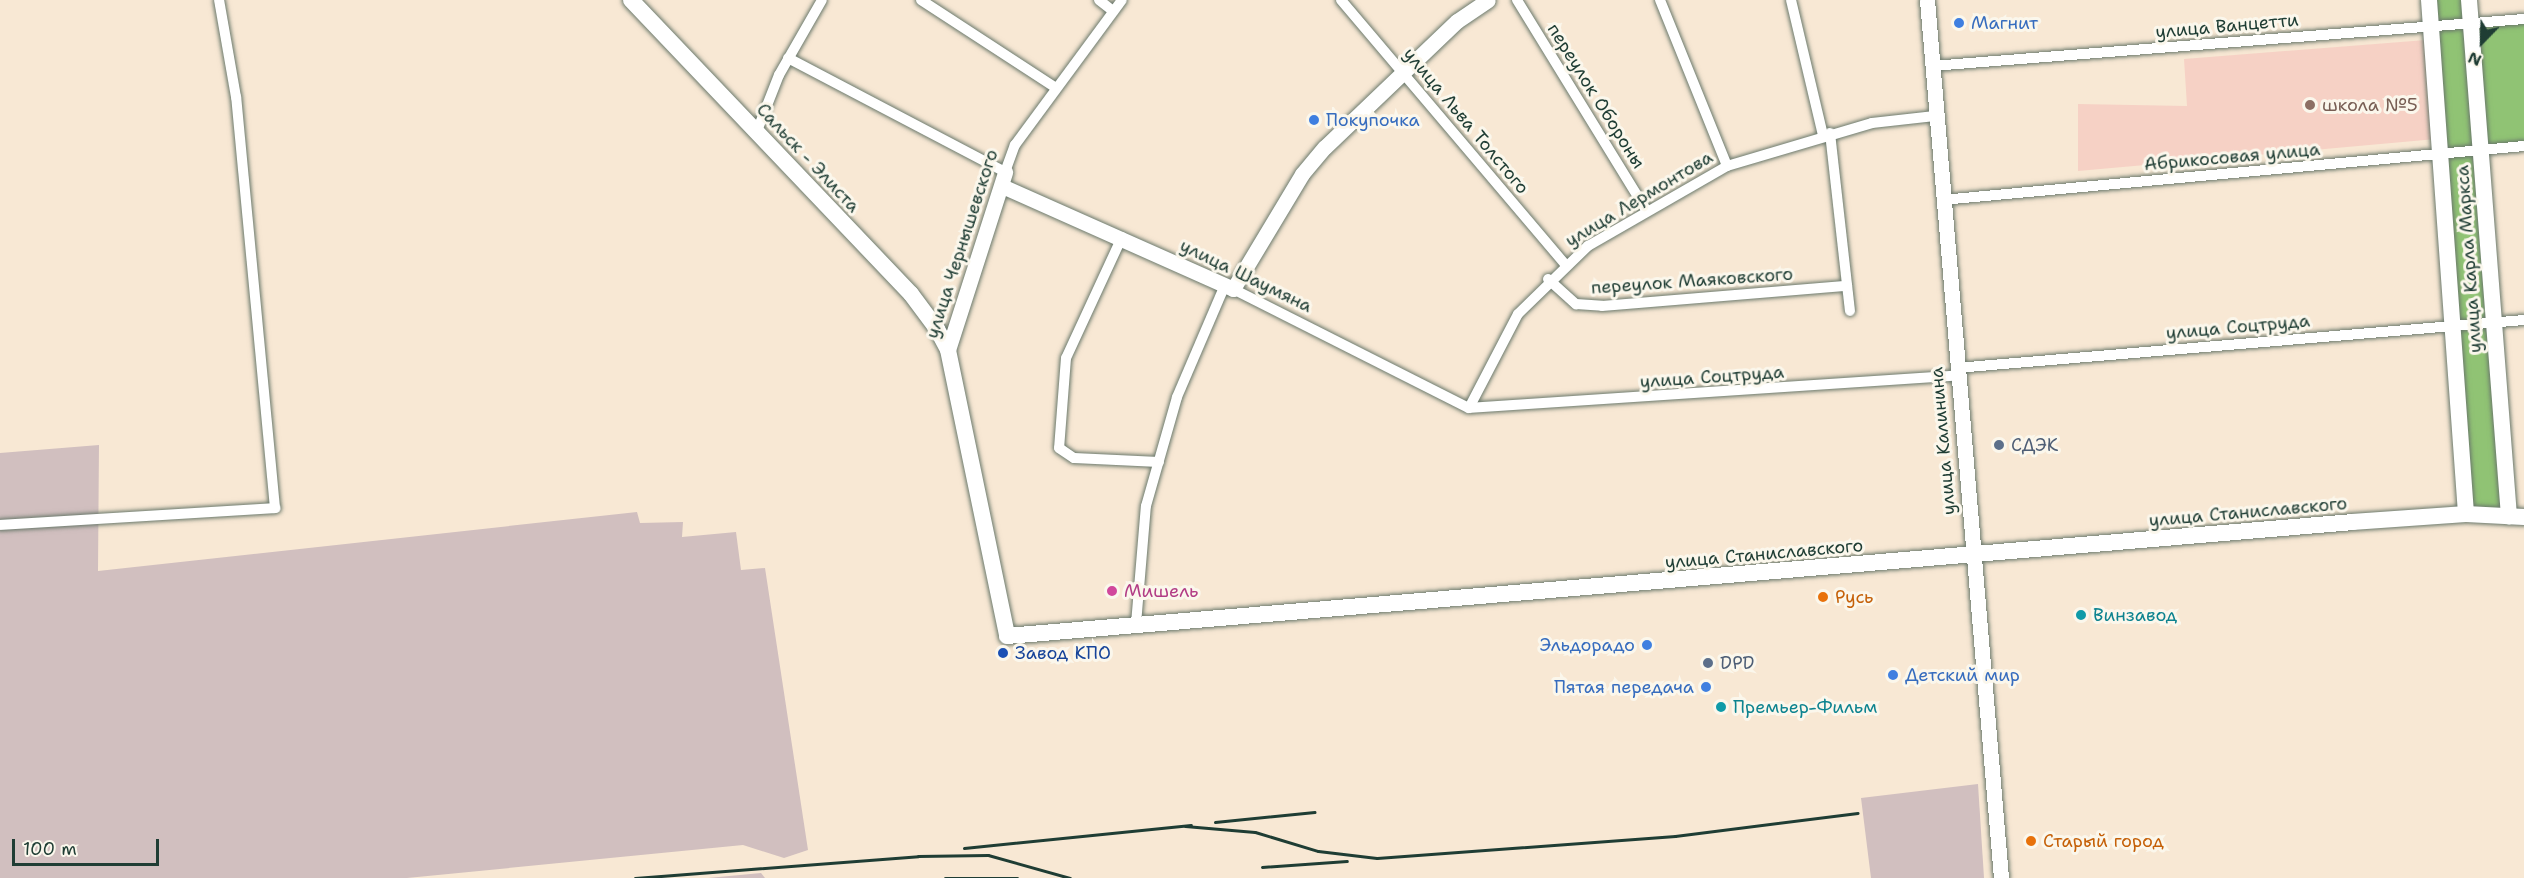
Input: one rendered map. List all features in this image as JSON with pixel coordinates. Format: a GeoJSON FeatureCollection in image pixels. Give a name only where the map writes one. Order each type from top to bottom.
{"type":"FeatureCollection","features":[{"type":"Feature","properties":{"kind":"main road","name":"Сальск - Элиста"},"geometry":{"type":"LineString","coordinates":[[631,0],[911,294],[948,350]]}},
{"type":"Feature","properties":{"kind":"main road"},"geometry":{"type":"LineString","coordinates":[[1229,287],[1302,174],[1402,71],[1488,0]]}},
{"type":"Feature","properties":{"kind":"main road","name":"улица Калинина"},"geometry":{"type":"LineString","coordinates":[[1927,0],[1956,372],[2001,878]]}},
{"type":"Feature","properties":{"kind":"main road","name":"улица Карла Маркса"},"geometry":{"type":"LineString","coordinates":[[2429,0],[2466,514]]}},
{"type":"Feature","properties":{"kind":"main road","name":"улица Карла Маркса"},"geometry":{"type":"LineString","coordinates":[[2469,0],[2494,322],[2516,516]]}},
{"type":"Feature","properties":{"kind":"main road","name":"улица Шаумяна"},"geometry":{"type":"LineString","coordinates":[[1004,179],[1229,287]]}},
{"type":"Feature","properties":{"kind":"main road","name":"улица Чернышевского"},"geometry":{"type":"LineString","coordinates":[[1004,179],[948,350],[1007,636]]}},
{"type":"Feature","properties":{"kind":"main road","name":"улица Станиславского"},"geometry":{"type":"LineString","coordinates":[[1007,636],[2466,514],[2516,516]]}},
{"type":"Feature","properties":{"kind":"street"},"geometry":{"type":"LineString","coordinates":[[0,525],[275,508],[236,97],[219,0]]}},
{"type":"Feature","properties":{"kind":"street"},"geometry":{"type":"LineString","coordinates":[[756,131],[788,58],[822,0]]}},
{"type":"Feature","properties":{"kind":"street"},"geometry":{"type":"LineString","coordinates":[[921,0],[1056,88]]}},
{"type":"Feature","properties":{"kind":"street"},"geometry":{"type":"LineString","coordinates":[[1099,0],[1113,11]]}},
{"type":"Feature","properties":{"kind":"street","name":"улица Чернышевского"},"geometry":{"type":"LineString","coordinates":[[1004,179],[1015,145],[1122,0]]}},
{"type":"Feature","properties":{"kind":"street","name":"улица Льва Толстого"},"geometry":{"type":"LineString","coordinates":[[1341,0],[1564,263]]}},
{"type":"Feature","properties":{"kind":"street","name":"переулок Обороны"},"geometry":{"type":"LineString","coordinates":[[1517,0],[1646,210]]}},
{"type":"Feature","properties":{"kind":"street"},"geometry":{"type":"LineString","coordinates":[[1660,0],[1727,166]]}},
{"type":"Feature","properties":{"kind":"street"},"geometry":{"type":"LineString","coordinates":[[1791,0],[1827,134],[1850,311]]}},
{"type":"Feature","properties":{"kind":"street","name":"улица Ванцетти"},"geometry":{"type":"LineString","coordinates":[[1932,66],[2524,19]]}},
{"type":"Feature","properties":{"kind":"street","name":"улица Шаумяна"},"geometry":{"type":"LineString","coordinates":[[788,58],[1004,179]]}},
{"type":"Feature","properties":{"kind":"street","name":"улица Лермонтова"},"geometry":{"type":"LineString","coordinates":[[1469,408],[1518,314],[1548,279],[1564,263],[1646,210],[1727,166],[1827,134],[1935,116]]}},
{"type":"Feature","properties":{"kind":"street","name":"Абрикосовая улица"},"geometry":{"type":"LineString","coordinates":[[1942,200],[2524,146]]}},
{"type":"Feature","properties":{"kind":"street"},"geometry":{"type":"LineString","coordinates":[[1122,237],[1066,358],[1059,448],[1074,458],[1159,462]]}},
{"type":"Feature","properties":{"kind":"street","name":"переулок Маяковского"},"geometry":{"type":"LineString","coordinates":[[1548,279],[1576,304],[1602,306],[1847,286]]}},
{"type":"Feature","properties":{"kind":"street"},"geometry":{"type":"LineString","coordinates":[[1136,624],[1146,506],[1177,397],[1229,287]]}},
{"type":"Feature","properties":{"kind":"street","name":"улица Шаумяна"},"geometry":{"type":"LineString","coordinates":[[1229,287],[1469,408]]}},
{"type":"Feature","properties":{"kind":"street","name":"улица Соцтруда"},"geometry":{"type":"LineString","coordinates":[[1469,408],[1956,372],[2524,320]]}},
{"type":"Feature","properties":{"kind":"shaded area","name":"школа №5"},"geometry":{"type":"Polygon","coordinates":[[[2426,40],[2436,139],[2078,171],[2078,104],[2187,106],[2184,59],[2426,40]]]}},
{"type":"Feature","properties":{"kind":"shaded area"},"geometry":{"type":"Polygon","coordinates":[[[99,445],[98,571],[637,512],[640,523],[683,522],[682,537],[736,532],[741,570],[765,568],[808,850],[784,858],[743,845],[407,878],[0,878],[0,453],[99,445]]]}},
{"type":"Feature","properties":{"kind":"shaded area"},"geometry":{"type":"Polygon","coordinates":[[[1978,784],[1984,878],[1871,878],[1861,798],[1978,784]]]}},
{"type":"Feature","properties":{"kind":"shaded area"},"geometry":{"type":"Polygon","coordinates":[[[761,873],[765,878],[708,878],[761,873]]]}},
{"type":"Feature","properties":{"kind":"green space"},"geometry":{"type":"Polygon","coordinates":[[[2429,0],[2469,0],[2471,22],[2524,19],[2524,146],[2481,150],[2509,516],[2466,514],[2429,0]]]}},
{"type":"Feature","properties":{"kind":"railway"},"geometry":{"type":"LineString","coordinates":[[1215,822],[1315,812]]}},
{"type":"Feature","properties":{"kind":"railway"},"geometry":{"type":"LineString","coordinates":[[1185,826],[1255,832],[1318,851],[1377,858],[1675,836],[1858,813]]}},
{"type":"Feature","properties":{"kind":"railway"},"geometry":{"type":"LineString","coordinates":[[964,848],[1191,825]]}},
{"type":"Feature","properties":{"kind":"railway"},"geometry":{"type":"LineString","coordinates":[[635,878],[918,856],[988,855],[1070,878]]}},
{"type":"Feature","properties":{"kind":"railway"},"geometry":{"type":"LineString","coordinates":[[1262,867],[1347,861]]}},
{"type":"Feature","properties":{"kind":"railway"},"geometry":{"type":"LineString","coordinates":[[945,878],[1017,878]]}},
{"type":"Feature","properties":{"kind":"place","name":"Магнит"},"geometry":{"type":"Point","coordinates":[1959,23]}},
{"type":"Feature","properties":{"kind":"place","name":"школа №5"},"geometry":{"type":"Point","coordinates":[2310,105]}},
{"type":"Feature","properties":{"kind":"place","name":"Покупочка"},"geometry":{"type":"Point","coordinates":[1314,120]}},
{"type":"Feature","properties":{"kind":"place","name":"СДЭК"},"geometry":{"type":"Point","coordinates":[1999,445]}},
{"type":"Feature","properties":{"kind":"place","name":"Мишель"},"geometry":{"type":"Point","coordinates":[1112,591]}},
{"type":"Feature","properties":{"kind":"place","name":"Русь"},"geometry":{"type":"Point","coordinates":[1823,597]}},
{"type":"Feature","properties":{"kind":"place","name":"Винзавод"},"geometry":{"type":"Point","coordinates":[2081,615]}},
{"type":"Feature","properties":{"kind":"place","name":"Эльдорадо"},"geometry":{"type":"Point","coordinates":[1647,645]}},
{"type":"Feature","properties":{"kind":"place","name":"Завод КПО"},"geometry":{"type":"Point","coordinates":[1003,653]}},
{"type":"Feature","properties":{"kind":"place","name":"DPD"},"geometry":{"type":"Point","coordinates":[1708,663]}},
{"type":"Feature","properties":{"kind":"place","name":"Детский мир"},"geometry":{"type":"Point","coordinates":[1893,675]}},
{"type":"Feature","properties":{"kind":"place","name":"Пятая передача"},"geometry":{"type":"Point","coordinates":[1706,687]}},
{"type":"Feature","properties":{"kind":"place","name":"Премьер-Фильм"},"geometry":{"type":"Point","coordinates":[1721,707]}},
{"type":"Feature","properties":{"kind":"place","name":"Старый город"},"geometry":{"type":"Point","coordinates":[2031,841]}}]}
